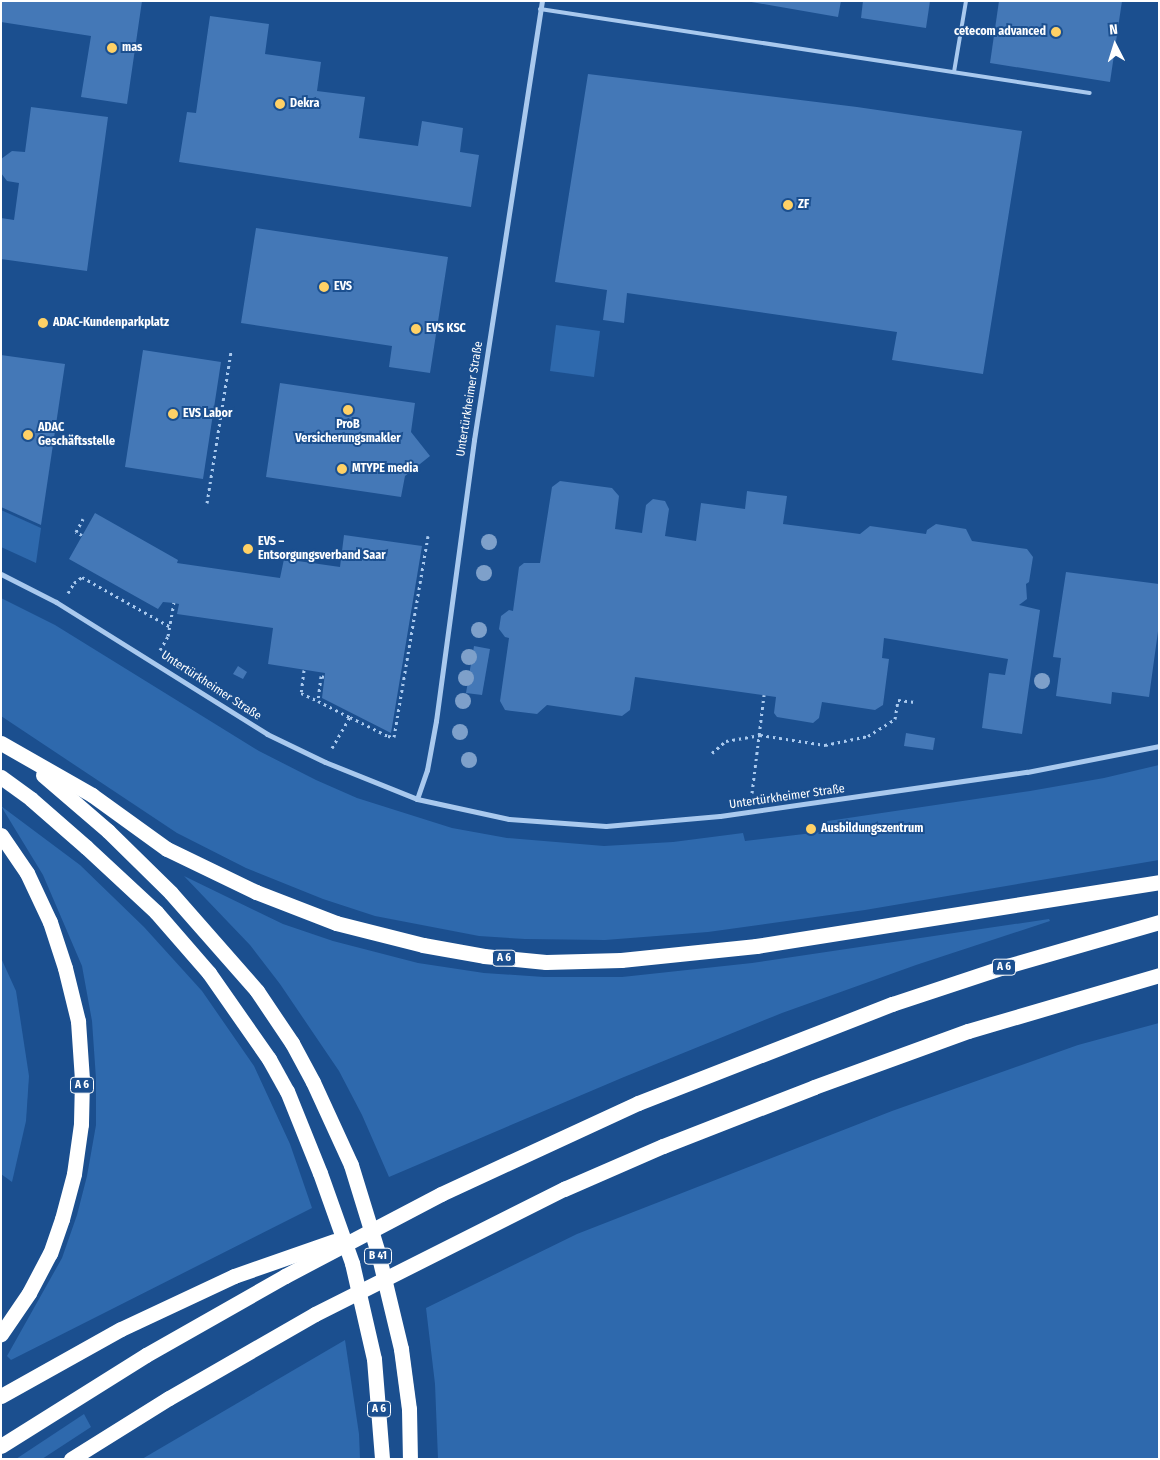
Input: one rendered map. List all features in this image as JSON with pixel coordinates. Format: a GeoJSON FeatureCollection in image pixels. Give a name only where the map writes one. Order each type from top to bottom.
{"type":"FeatureCollection","features":[{"type":"Feature","properties":{"kind":"highway","name":"A 6"},"geometry":{"type":"LineString","coordinates":[[1,743],[92,795],[167,849],[256,892],[336,923],[423,945],[484,956],[546,962],[622,960],[756,946],[1159,882]]}},
{"type":"Feature","properties":{"kind":"highway","name":"A 6"},"geometry":{"type":"LineString","coordinates":[[21,756],[108,831],[171,893],[257,992],[292,1043],[313,1082],[351,1165]]}},
{"type":"Feature","properties":{"kind":"highway","name":"A 6"},"geometry":{"type":"LineString","coordinates":[[1,777],[31,799],[156,912],[209,973],[253,1035],[282,1083],[306,1135],[352,1263],[374,1359],[382,1459]]}},
{"type":"Feature","properties":{"kind":"highway","name":"A 6"},"geometry":{"type":"LineString","coordinates":[[1,836],[27,873],[50,922],[78,1021],[82,1079],[81,1124],[74,1174],[62,1219],[50,1253],[29,1293],[1,1334]]}},
{"type":"Feature","properties":{"kind":"highway","name":"A 6"},"geometry":{"type":"LineString","coordinates":[[1,1446],[146,1355],[380,1225],[441,1194],[638,1103],[842,1023],[1000,968],[1159,922]]}},
{"type":"Feature","properties":{"kind":"highway"},"geometry":{"type":"LineString","coordinates":[[71,1459],[169,1398],[315,1314],[564,1189],[663,1146],[814,1087],[968,1031],[1159,975]]}},
{"type":"Feature","properties":{"kind":"highway","name":"B 41"},"geometry":{"type":"LineString","coordinates":[[351,1165],[378,1253],[401,1349],[409,1409],[410,1459]]}},
{"type":"Feature","properties":{"kind":"highway"},"geometry":{"type":"LineString","coordinates":[[1,1396],[121,1329],[234,1276],[380,1225]]}},
{"type":"Feature","properties":{"kind":"highway"},"geometry":{"type":"LineString","coordinates":[[90,1459],[169,1398]]}},
{"type":"Feature","properties":{"kind":"street","name":"Untertürkheimer Straße"},"geometry":{"type":"LineString","coordinates":[[417,800],[427,770],[436,721],[474,440],[542,1]]}},
{"type":"Feature","properties":{"kind":"street","name":"Untertürkheimer Straße"},"geometry":{"type":"LineString","coordinates":[[1,574],[56,602],[267,734],[352,775],[417,800],[509,819],[606,826],[720,816],[1027,772],[1159,746]]}},
{"type":"Feature","properties":{"kind":"lane"},"geometry":{"type":"LineString","coordinates":[[954,72],[966,1]]}},
{"type":"Feature","properties":{"kind":"lane"},"geometry":{"type":"LineString","coordinates":[[540,9],[1090,93]]}},
{"type":"Feature","properties":{"kind":"path"},"geometry":{"type":"LineString","coordinates":[[207,503],[231,351]]}},
{"type":"Feature","properties":{"kind":"path"},"geometry":{"type":"LineString","coordinates":[[82,535],[76,532],[83,519]]}},
{"type":"Feature","properties":{"kind":"path"},"geometry":{"type":"LineString","coordinates":[[304,670],[301,693],[388,736],[394,737],[428,536]]}},
{"type":"Feature","properties":{"kind":"path"},"geometry":{"type":"LineString","coordinates":[[74,583],[82,577],[169,626]]}},
{"type":"Feature","properties":{"kind":"path"},"geometry":{"type":"LineString","coordinates":[[168,636],[174,603]]}},
{"type":"Feature","properties":{"kind":"path"},"geometry":{"type":"LineString","coordinates":[[318,701],[321,676],[324,677]]}},
{"type":"Feature","properties":{"kind":"path"},"geometry":{"type":"LineString","coordinates":[[752,793],[764,695]]}},
{"type":"Feature","properties":{"kind":"path"},"geometry":{"type":"LineString","coordinates":[[712,753],[726,741],[760,735],[825,745],[868,736],[895,719],[898,700],[915,702]]}},
{"type":"Feature","properties":{"kind":"path"},"geometry":{"type":"LineString","coordinates":[[338,737],[350,717]]}},
{"type":"Feature","properties":{"kind":"shaded area"},"geometry":{"type":"Polygon","coordinates":[[[556,325],[600,331],[594,377],[550,371],[556,325]]]}},
{"type":"Feature","properties":{"kind":"shaded area"},"geometry":{"type":"Polygon","coordinates":[[[1,510],[41,528],[36,563],[1,547],[1,510]]]}},
{"type":"Feature","properties":{"kind":"shaded area"},"geometry":{"type":"Polygon","coordinates":[[[1,598],[55,625],[259,751],[357,798],[452,828],[507,838],[604,846],[673,842],[743,833],[745,841],[821,832],[821,822],[1030,791],[1104,778],[1159,765],[1159,860],[865,910],[708,932],[605,940],[525,939],[479,936],[375,916],[323,899],[246,868],[177,833],[1,716],[1,598]]]}},
{"type":"Feature","properties":{"kind":"shaded area"},"geometry":{"type":"Polygon","coordinates":[[[1,806],[80,865],[144,927],[202,991],[254,1066],[290,1144],[312,1208],[11,1360],[7,1356],[62,1258],[77,1215],[87,1176],[96,1125],[96,1079],[92,1021],[82,966],[43,875],[1,806]]]}},
{"type":"Feature","properties":{"kind":"shaded area"},"geometry":{"type":"Polygon","coordinates":[[[184,876],[283,924],[333,941],[418,963],[484,973],[544,977],[622,977],[752,963],[1049,919],[1050,921],[916,965],[782,1013],[624,1077],[389,1177],[362,1115],[339,1071],[280,984],[250,945],[184,876]]]}},
{"type":"Feature","properties":{"kind":"shaded area"},"geometry":{"type":"Polygon","coordinates":[[[1,958],[16,991],[29,1076],[26,1121],[12,1182],[1,1174],[1,958]]]}},
{"type":"Feature","properties":{"kind":"shaded area"},"geometry":{"type":"Polygon","coordinates":[[[1159,1023],[1159,1459],[438,1459],[435,1384],[426,1308],[577,1234],[892,1111],[1078,1045],[1159,1023]]]}},
{"type":"Feature","properties":{"kind":"shaded area"},"geometry":{"type":"Polygon","coordinates":[[[345,1340],[359,1434],[360,1459],[142,1459],[345,1340]]]}},
{"type":"Feature","properties":{"kind":"shaded area"},"geometry":{"type":"Polygon","coordinates":[[[84,1414],[91,1427],[42,1459],[16,1459],[84,1414]]]}},
{"type":"Feature","properties":{"kind":"building","name":"mas"},"geometry":{"type":"Polygon","coordinates":[[[1,1],[142,1],[127,104],[81,97],[91,36],[1,22],[1,1]]]}},
{"type":"Feature","properties":{"kind":"building"},"geometry":{"type":"Polygon","coordinates":[[[746,1],[841,1],[838,17],[746,1]]]}},
{"type":"Feature","properties":{"kind":"building"},"geometry":{"type":"Polygon","coordinates":[[[863,1],[930,1],[926,28],[861,18],[863,1]]]}},
{"type":"Feature","properties":{"kind":"building","name":"cetecom advanced"},"geometry":{"type":"Polygon","coordinates":[[[999,1],[1122,1],[1110,82],[990,63],[999,1]]]}},
{"type":"Feature","properties":{"kind":"building","name":"Dekra"},"geometry":{"type":"Polygon","coordinates":[[[210,16],[269,24],[265,54],[321,62],[317,91],[365,97],[359,138],[418,146],[422,121],[463,128],[460,152],[479,155],[471,207],[179,162],[187,112],[196,113],[210,16]]]}},
{"type":"Feature","properties":{"kind":"building","name":"ZF"},"geometry":{"type":"Polygon","coordinates":[[[588,74],[857,107],[1022,131],[983,374],[892,360],[897,332],[627,293],[624,323],[603,320],[607,290],[555,282],[588,74]]]}},
{"type":"Feature","properties":{"kind":"building"},"geometry":{"type":"Polygon","coordinates":[[[31,107],[108,117],[87,271],[1,259],[1,218],[14,220],[19,183],[7,181],[1,173],[1,159],[12,151],[25,152],[31,107]]]}},
{"type":"Feature","properties":{"kind":"building","name":"EVS"},"geometry":{"type":"Polygon","coordinates":[[[256,228],[448,257],[430,373],[389,367],[392,346],[241,323],[256,228]]]}},
{"type":"Feature","properties":{"kind":"building","name":"EVS Labor"},"geometry":{"type":"Polygon","coordinates":[[[143,350],[221,362],[203,479],[125,467],[143,350]]]}},
{"type":"Feature","properties":{"kind":"building","name":"ADAC Geschäftsstelle"},"geometry":{"type":"Polygon","coordinates":[[[1,355],[65,364],[41,525],[1,507],[1,355]]]}},
{"type":"Feature","properties":{"kind":"building"},"geometry":{"type":"Polygon","coordinates":[[[280,383],[415,403],[411,432],[430,456],[405,476],[401,497],[266,477],[280,383]]]}},
{"type":"Feature","properties":{"kind":"building"},"geometry":{"type":"Polygon","coordinates":[[[560,481],[612,488],[619,496],[615,529],[642,533],[646,505],[653,499],[665,501],[669,509],[665,536],[696,541],[701,503],[745,509],[747,491],[787,496],[783,524],[860,534],[870,526],[926,534],[927,530],[936,524],[966,529],[972,541],[1027,549],[1033,557],[1029,582],[1026,584],[1027,599],[1019,605],[1040,610],[1022,734],[982,728],[989,673],[1005,675],[1008,659],[884,638],[882,658],[889,659],[883,705],[875,710],[822,702],[819,718],[813,723],[777,717],[774,713],[776,697],[635,677],[630,710],[622,716],[547,705],[537,714],[505,710],[500,701],[509,638],[505,637],[499,629],[501,616],[509,610],[513,611],[519,567],[524,563],[540,563],[552,487],[560,481]]]}},
{"type":"Feature","properties":{"kind":"building"},"geometry":{"type":"Polygon","coordinates":[[[95,513],[178,560],[177,563],[280,578],[284,559],[340,567],[344,535],[422,546],[391,733],[322,698],[325,673],[268,664],[273,628],[177,614],[179,604],[174,603],[163,602],[158,609],[69,559],[95,513]]]}},
{"type":"Feature","properties":{"kind":"building"},"geometry":{"type":"Polygon","coordinates":[[[1066,572],[1159,584],[1159,624],[1149,697],[1112,692],[1111,704],[1056,696],[1061,658],[1053,657],[1066,572]]]}},
{"type":"Feature","properties":{"kind":"building"},"geometry":{"type":"Polygon","coordinates":[[[474,646],[490,649],[482,695],[466,693],[474,646]]]}},
{"type":"Feature","properties":{"kind":"building"},"geometry":{"type":"Polygon","coordinates":[[[238,666],[247,672],[243,679],[233,674],[238,666]]]}},
{"type":"Feature","properties":{"kind":"building"},"geometry":{"type":"Polygon","coordinates":[[[906,733],[935,738],[933,750],[904,746],[906,733]]]}},
{"type":"Feature","properties":{"kind":"place","name":"cetecom advanced"},"geometry":{"type":"Point","coordinates":[1056,32]}},
{"type":"Feature","properties":{"kind":"place","name":"mas"},"geometry":{"type":"Point","coordinates":[112,48]}},
{"type":"Feature","properties":{"kind":"place","name":"Dekra"},"geometry":{"type":"Point","coordinates":[280,104]}},
{"type":"Feature","properties":{"kind":"place","name":"ZF"},"geometry":{"type":"Point","coordinates":[788,205]}},
{"type":"Feature","properties":{"kind":"place","name":"EVS"},"geometry":{"type":"Point","coordinates":[324,287]}},
{"type":"Feature","properties":{"kind":"place","name":"ADAC-Kundenparkplatz"},"geometry":{"type":"Point","coordinates":[43,323]}},
{"type":"Feature","properties":{"kind":"place","name":"EVS KSC"},"geometry":{"type":"Point","coordinates":[416,329]}},
{"type":"Feature","properties":{"kind":"place","name":"ProB Versicherungsmakler"},"geometry":{"type":"Point","coordinates":[348,410]}},
{"type":"Feature","properties":{"kind":"place","name":"EVS Labor"},"geometry":{"type":"Point","coordinates":[173,414]}},
{"type":"Feature","properties":{"kind":"place","name":"ADAC Geschäftsstelle"},"geometry":{"type":"Point","coordinates":[28,435]}},
{"type":"Feature","properties":{"kind":"place","name":"MTYPE media"},"geometry":{"type":"Point","coordinates":[342,469]}},
{"type":"Feature","properties":{"kind":"place","name":"EVS – Entsorgungsverband Saar"},"geometry":{"type":"Point","coordinates":[248,549]}},
{"type":"Feature","properties":{"kind":"place","name":"Ausbildungszentrum"},"geometry":{"type":"Point","coordinates":[811,829]}}]}
